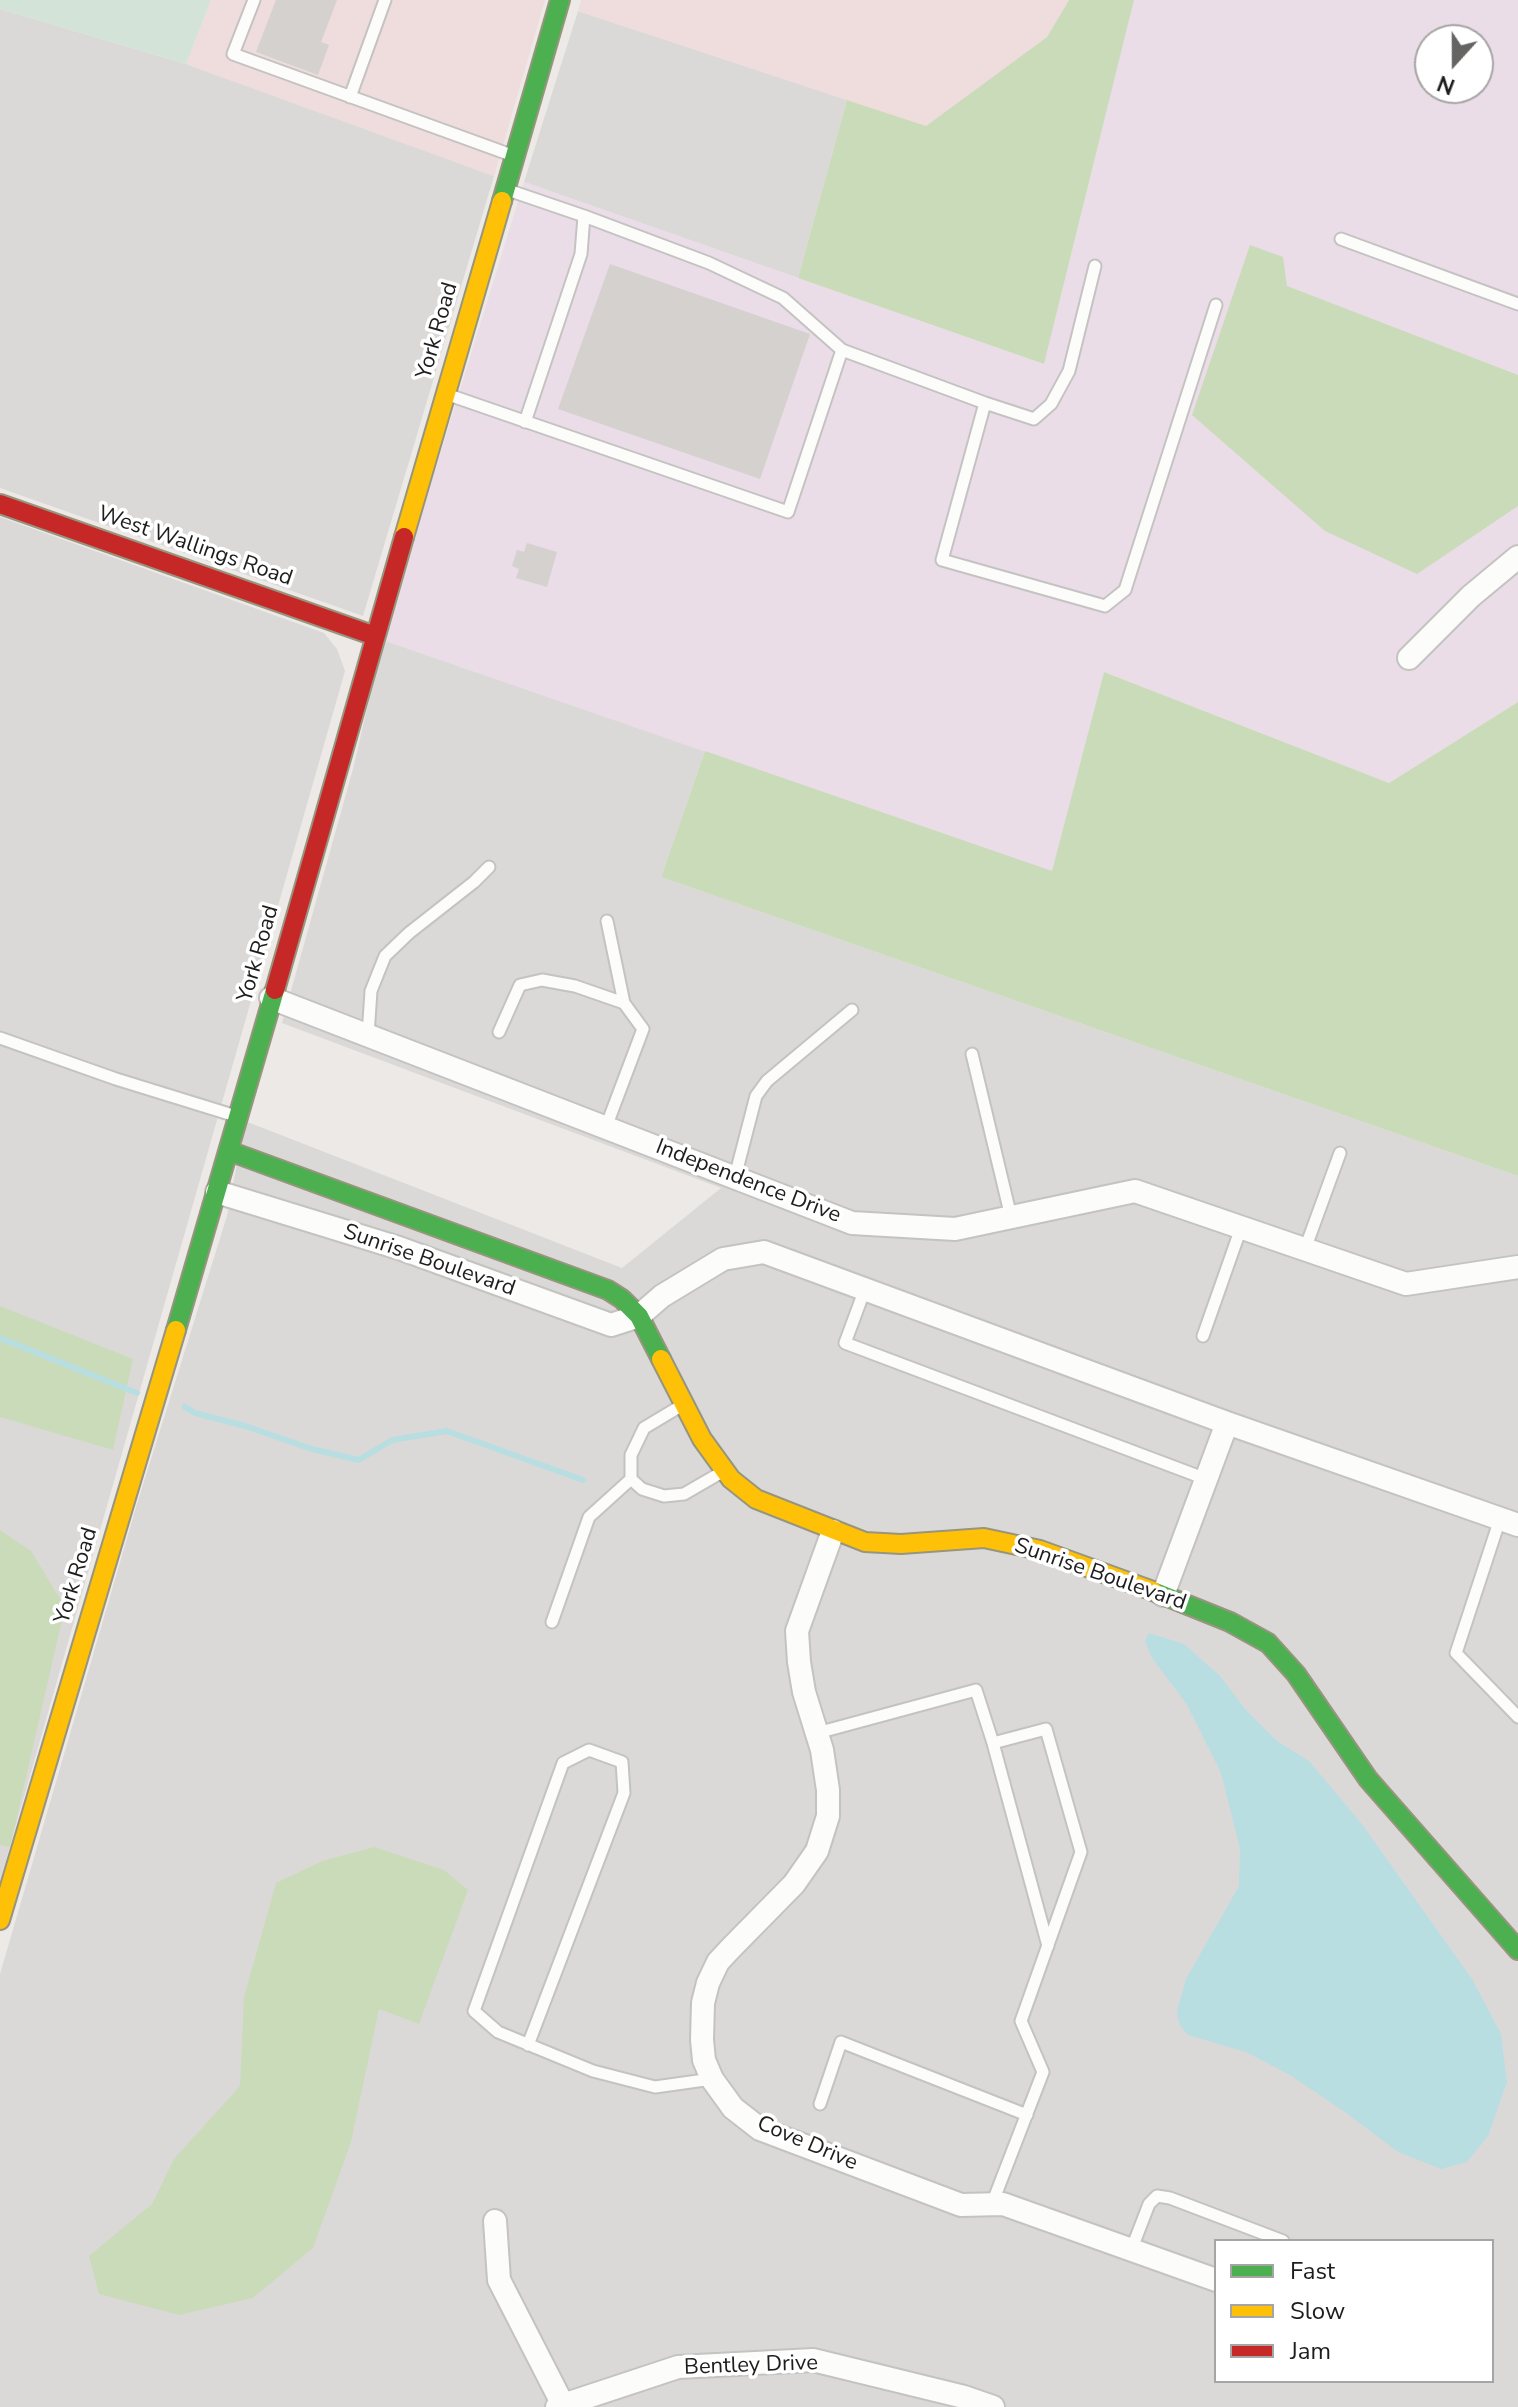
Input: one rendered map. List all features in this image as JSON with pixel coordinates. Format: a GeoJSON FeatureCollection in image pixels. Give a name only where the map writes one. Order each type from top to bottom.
{"type":"FeatureCollection","features":[{"type":"Feature","properties":{"kind":"street","name":"York Road"},"geometry":{"type":"LineString","coordinates":[[1,1914],[6,1878],[217,1192],[560,0]]}},
{"type":"Feature","properties":{"kind":"street","name":"West Wallings Road"},"geometry":{"type":"LineString","coordinates":[[0,504],[375,636]]}},
{"type":"Feature","properties":{"kind":"street"},"geometry":{"type":"LineString","coordinates":[[1409,658],[1471,596],[1518,557]]}},
{"type":"Feature","properties":{"kind":"street","name":"Independence Drive"},"geometry":{"type":"LineString","coordinates":[[271,998],[852,1223],[955,1229],[1135,1191],[1406,1284],[1518,1267]]}},
{"type":"Feature","properties":{"kind":"street","name":"Sunrise Boulevard"},"geometry":{"type":"LineString","coordinates":[[229,1151],[608,1290],[622,1299],[639,1316],[702,1439],[731,1479],[756,1499],[865,1542],[984,1538],[1040,1550],[1230,1622],[1268,1643],[1296,1674],[1368,1779],[1518,1950]]}},
{"type":"Feature","properties":{"kind":"street","name":"Sunrise Boulevard"},"geometry":{"type":"LineString","coordinates":[[217,1192],[399,1248],[611,1325],[639,1316]]}},
{"type":"Feature","properties":{"kind":"street"},"geometry":{"type":"LineString","coordinates":[[639,1316],[662,1296],[723,1259],[764,1252],[1227,1423],[1509,1522]]}},
{"type":"Feature","properties":{"kind":"street"},"geometry":{"type":"LineString","coordinates":[[1163,1595],[1227,1423]]}},
{"type":"Feature","properties":{"kind":"street","name":"Cove Drive"},"geometry":{"type":"LineString","coordinates":[[833,1531],[797,1631],[804,1692],[817,1733],[828,1790],[828,1816],[817,1851],[794,1884],[725,1954],[708,1983],[703,2003],[702,2040],[704,2060],[712,2079],[733,2108],[760,2129],[961,2205],[1003,2204],[1214,2279]]}},
{"type":"Feature","properties":{"kind":"street"},"geometry":{"type":"LineString","coordinates":[[495,2221],[499,2280],[560,2405]]}},
{"type":"Feature","properties":{"kind":"street","name":"Bentley Drive"},"geometry":{"type":"LineString","coordinates":[[560,2405],[678,2367],[813,2360],[993,2407]]}},
{"type":"Feature","properties":{"kind":"lane"},"geometry":{"type":"LineString","coordinates":[[254,0],[233,54],[514,156]]}},
{"type":"Feature","properties":{"kind":"lane"},"geometry":{"type":"LineString","coordinates":[[350,97],[385,0]]}},
{"type":"Feature","properties":{"kind":"lane"},"geometry":{"type":"LineString","coordinates":[[505,189],[709,263],[783,298],[842,350],[1034,419],[1051,404],[1069,371],[1095,266]]}},
{"type":"Feature","properties":{"kind":"lane"},"geometry":{"type":"LineString","coordinates":[[525,422],[581,254],[584,216]]}},
{"type":"Feature","properties":{"kind":"lane"},"geometry":{"type":"LineString","coordinates":[[1341,239],[1518,304]]}},
{"type":"Feature","properties":{"kind":"lane"},"geometry":{"type":"LineString","coordinates":[[985,403],[942,560],[1105,606],[1125,590],[1216,305]]}},
{"type":"Feature","properties":{"kind":"lane"},"geometry":{"type":"LineString","coordinates":[[445,394],[788,512],[842,350]]}},
{"type":"Feature","properties":{"kind":"lane"},"geometry":{"type":"LineString","coordinates":[[368,1035],[371,991],[385,956],[489,867]]}},
{"type":"Feature","properties":{"kind":"lane"},"geometry":{"type":"LineString","coordinates":[[606,1127],[643,1029],[624,1003],[607,921]]}},
{"type":"Feature","properties":{"kind":"lane"},"geometry":{"type":"LineString","coordinates":[[499,1032],[520,985],[542,980],[575,986],[624,1003]]}},
{"type":"Feature","properties":{"kind":"lane"},"geometry":{"type":"LineString","coordinates":[[735,1177],[756,1096],[767,1081],[852,1010]]}},
{"type":"Feature","properties":{"kind":"lane"},"geometry":{"type":"LineString","coordinates":[[0,1038],[116,1079],[239,1117]]}},
{"type":"Feature","properties":{"kind":"lane"},"geometry":{"type":"LineString","coordinates":[[972,1054],[1011,1217]]}},
{"type":"Feature","properties":{"kind":"lane"},"geometry":{"type":"LineString","coordinates":[[1305,1249],[1340,1153]]}},
{"type":"Feature","properties":{"kind":"lane"},"geometry":{"type":"LineString","coordinates":[[1203,1336],[1241,1228]]}},
{"type":"Feature","properties":{"kind":"lane"},"geometry":{"type":"LineString","coordinates":[[865,1289],[845,1343],[1206,1479]]}},
{"type":"Feature","properties":{"kind":"lane"},"geometry":{"type":"LineString","coordinates":[[684,1404],[644,1428],[631,1455],[631,1479],[642,1489],[664,1496],[684,1494],[725,1470]]}},
{"type":"Feature","properties":{"kind":"lane"},"geometry":{"type":"LineString","coordinates":[[552,1622],[589,1517],[631,1479]]}},
{"type":"Feature","properties":{"kind":"lane"},"geometry":{"type":"LineString","coordinates":[[1509,1522],[1456,1653],[1518,1717]]}},
{"type":"Feature","properties":{"kind":"lane"},"geometry":{"type":"LineString","coordinates":[[817,1733],[976,1690],[1048,1946]]}},
{"type":"Feature","properties":{"kind":"lane"},"geometry":{"type":"LineString","coordinates":[[1496,1694],[1518,1702]]}},
{"type":"Feature","properties":{"kind":"lane"},"geometry":{"type":"LineString","coordinates":[[992,2204],[1043,2072],[1021,2021],[1081,1852],[1046,1729],[993,1743]]}},
{"type":"Feature","properties":{"kind":"lane"},"geometry":{"type":"LineString","coordinates":[[528,2045],[624,1793],[622,1762],[589,1750],[563,1763],[474,2011],[498,2032],[528,2045],[593,2071],[655,2087],[712,2079]]}},
{"type":"Feature","properties":{"kind":"lane"},"geometry":{"type":"LineString","coordinates":[[820,2104],[841,2042],[1027,2115]]}},
{"type":"Feature","properties":{"kind":"lane"},"geometry":{"type":"LineString","coordinates":[[1132,2248],[1149,2204],[1157,2196],[1170,2198],[1278,2239]]}},
{"type":"Feature","properties":{"kind":"shaded area"},"geometry":{"type":"Polygon","coordinates":[[[211,0],[545,0],[494,176],[186,64],[211,0]]]}},
{"type":"Feature","properties":{"kind":"shaded area"},"geometry":{"type":"Polygon","coordinates":[[[581,0],[1069,0],[1047,37],[926,126],[578,11],[581,0]]]}},
{"type":"Feature","properties":{"kind":"shaded area"},"geometry":{"type":"Polygon","coordinates":[[[1134,0],[1518,0],[1518,702],[1389,783],[1104,672],[1052,872],[383,640],[524,182],[1044,364],[1134,0]]]}},
{"type":"Feature","properties":{"kind":"shaded area"},"geometry":{"type":"Polygon","coordinates":[[[0,9],[186,64],[494,176],[363,616],[0,488],[0,9]]]}},
{"type":"Feature","properties":{"kind":"shaded area"},"geometry":{"type":"Polygon","coordinates":[[[578,11],[847,100],[798,278],[524,182],[578,11]]]}},
{"type":"Feature","properties":{"kind":"shaded area"},"geometry":{"type":"Polygon","coordinates":[[[0,517],[324,633],[337,649],[345,671],[0,1881],[0,517]]]}},
{"type":"Feature","properties":{"kind":"shaded area"},"geometry":{"type":"Polygon","coordinates":[[[383,640],[705,751],[661,877],[1518,1176],[1518,2407],[0,2407],[0,1974],[137,1504],[227,1216],[245,1121],[622,1268],[721,1188],[282,1023],[353,769],[383,640]]]}},
{"type":"Feature","properties":{"kind":"green space"},"geometry":{"type":"Polygon","coordinates":[[[0,0],[211,0],[186,64],[0,9],[0,0]]]}},
{"type":"Feature","properties":{"kind":"green space"},"geometry":{"type":"Polygon","coordinates":[[[1069,0],[1134,0],[1044,364],[798,278],[847,100],[926,126],[1047,37],[1069,0]]]}},
{"type":"Feature","properties":{"kind":"green space"},"geometry":{"type":"Polygon","coordinates":[[[1250,245],[1283,257],[1287,286],[1518,375],[1518,506],[1417,574],[1325,531],[1192,415],[1250,245]]]}},
{"type":"Feature","properties":{"kind":"green space"},"geometry":{"type":"Polygon","coordinates":[[[1104,672],[1389,783],[1518,702],[1518,1176],[661,877],[705,751],[1052,871],[1104,672]]]}},
{"type":"Feature","properties":{"kind":"green space"},"geometry":{"type":"Polygon","coordinates":[[[0,1306],[133,1359],[113,1450],[0,1417],[0,1306]]]}},
{"type":"Feature","properties":{"kind":"green space"},"geometry":{"type":"Polygon","coordinates":[[[0,1530],[31,1551],[65,1607],[10,1847],[0,1845],[0,1530]]]}},
{"type":"Feature","properties":{"kind":"green space"},"geometry":{"type":"Polygon","coordinates":[[[374,1847],[444,1870],[468,1890],[419,2024],[379,2009],[351,2142],[313,2248],[253,2298],[179,2315],[99,2294],[89,2256],[152,2204],[174,2159],[240,2086],[244,1997],[276,1883],[322,1861],[374,1847]]]}},
{"type":"Feature","properties":{"kind":"water"},"geometry":{"type":"Polygon","coordinates":[[[1149,1633],[1184,1644],[1221,1677],[1245,1709],[1277,1741],[1309,1761],[1361,1823],[1472,1979],[1501,2034],[1507,2082],[1488,2136],[1467,2162],[1441,2169],[1398,2152],[1290,2075],[1246,2052],[1188,2035],[1179,2024],[1177,2011],[1186,1979],[1239,1886],[1240,1849],[1221,1773],[1186,1703],[1152,1658],[1145,1641],[1149,1633]]]}},
{"type":"Feature","properties":{"kind":"building"},"geometry":{"type":"Polygon","coordinates":[[[276,0],[337,0],[321,42],[329,45],[318,75],[256,52],[276,0]]]}},
{"type":"Feature","properties":{"kind":"building"},"geometry":{"type":"Polygon","coordinates":[[[610,264],[810,334],[760,479],[558,409],[610,264]]]}},
{"type":"Feature","properties":{"kind":"building"},"geometry":{"type":"Polygon","coordinates":[[[527,543],[557,552],[547,587],[516,578],[519,569],[512,566],[517,550],[524,552],[527,543]]]}},
{"type":"Feature","properties":{"kind":"waterway"},"geometry":{"type":"LineString","coordinates":[[0,1338],[137,1393]]}},
{"type":"Feature","properties":{"kind":"waterway"},"geometry":{"type":"LineString","coordinates":[[185,1407],[195,1413],[312,1449],[359,1460],[392,1440],[447,1431],[583,1480]]}},
{"type":"Feature","properties":{"kind":"traffic: fast"},"geometry":{"type":"LineString","coordinates":[[502,201],[560,0]]}},
{"type":"Feature","properties":{"kind":"traffic: fast"},"geometry":{"type":"LineString","coordinates":[[176,1330],[275,990]]}},
{"type":"Feature","properties":{"kind":"traffic: fast"},"geometry":{"type":"LineString","coordinates":[[229,1151],[608,1290],[639,1316],[661,1359]]}},
{"type":"Feature","properties":{"kind":"traffic: fast"},"geometry":{"type":"LineString","coordinates":[[1153,1591],[1230,1622],[1268,1643],[1296,1674],[1368,1779],[1518,1950]]}},
{"type":"Feature","properties":{"kind":"traffic: slow"},"geometry":{"type":"LineString","coordinates":[[404,537],[502,201]]}},
{"type":"Feature","properties":{"kind":"traffic: slow"},"geometry":{"type":"LineString","coordinates":[[0,1920],[176,1330]]}},
{"type":"Feature","properties":{"kind":"traffic: slow"},"geometry":{"type":"LineString","coordinates":[[661,1359],[702,1439],[731,1479],[756,1499],[865,1542],[901,1544],[984,1538],[1040,1550],[1153,1591]]}},
{"type":"Feature","properties":{"kind":"traffic: jam"},"geometry":{"type":"LineString","coordinates":[[0,504],[375,636]]}},
{"type":"Feature","properties":{"kind":"traffic: jam"},"geometry":{"type":"LineString","coordinates":[[275,990],[404,537]]}}]}
